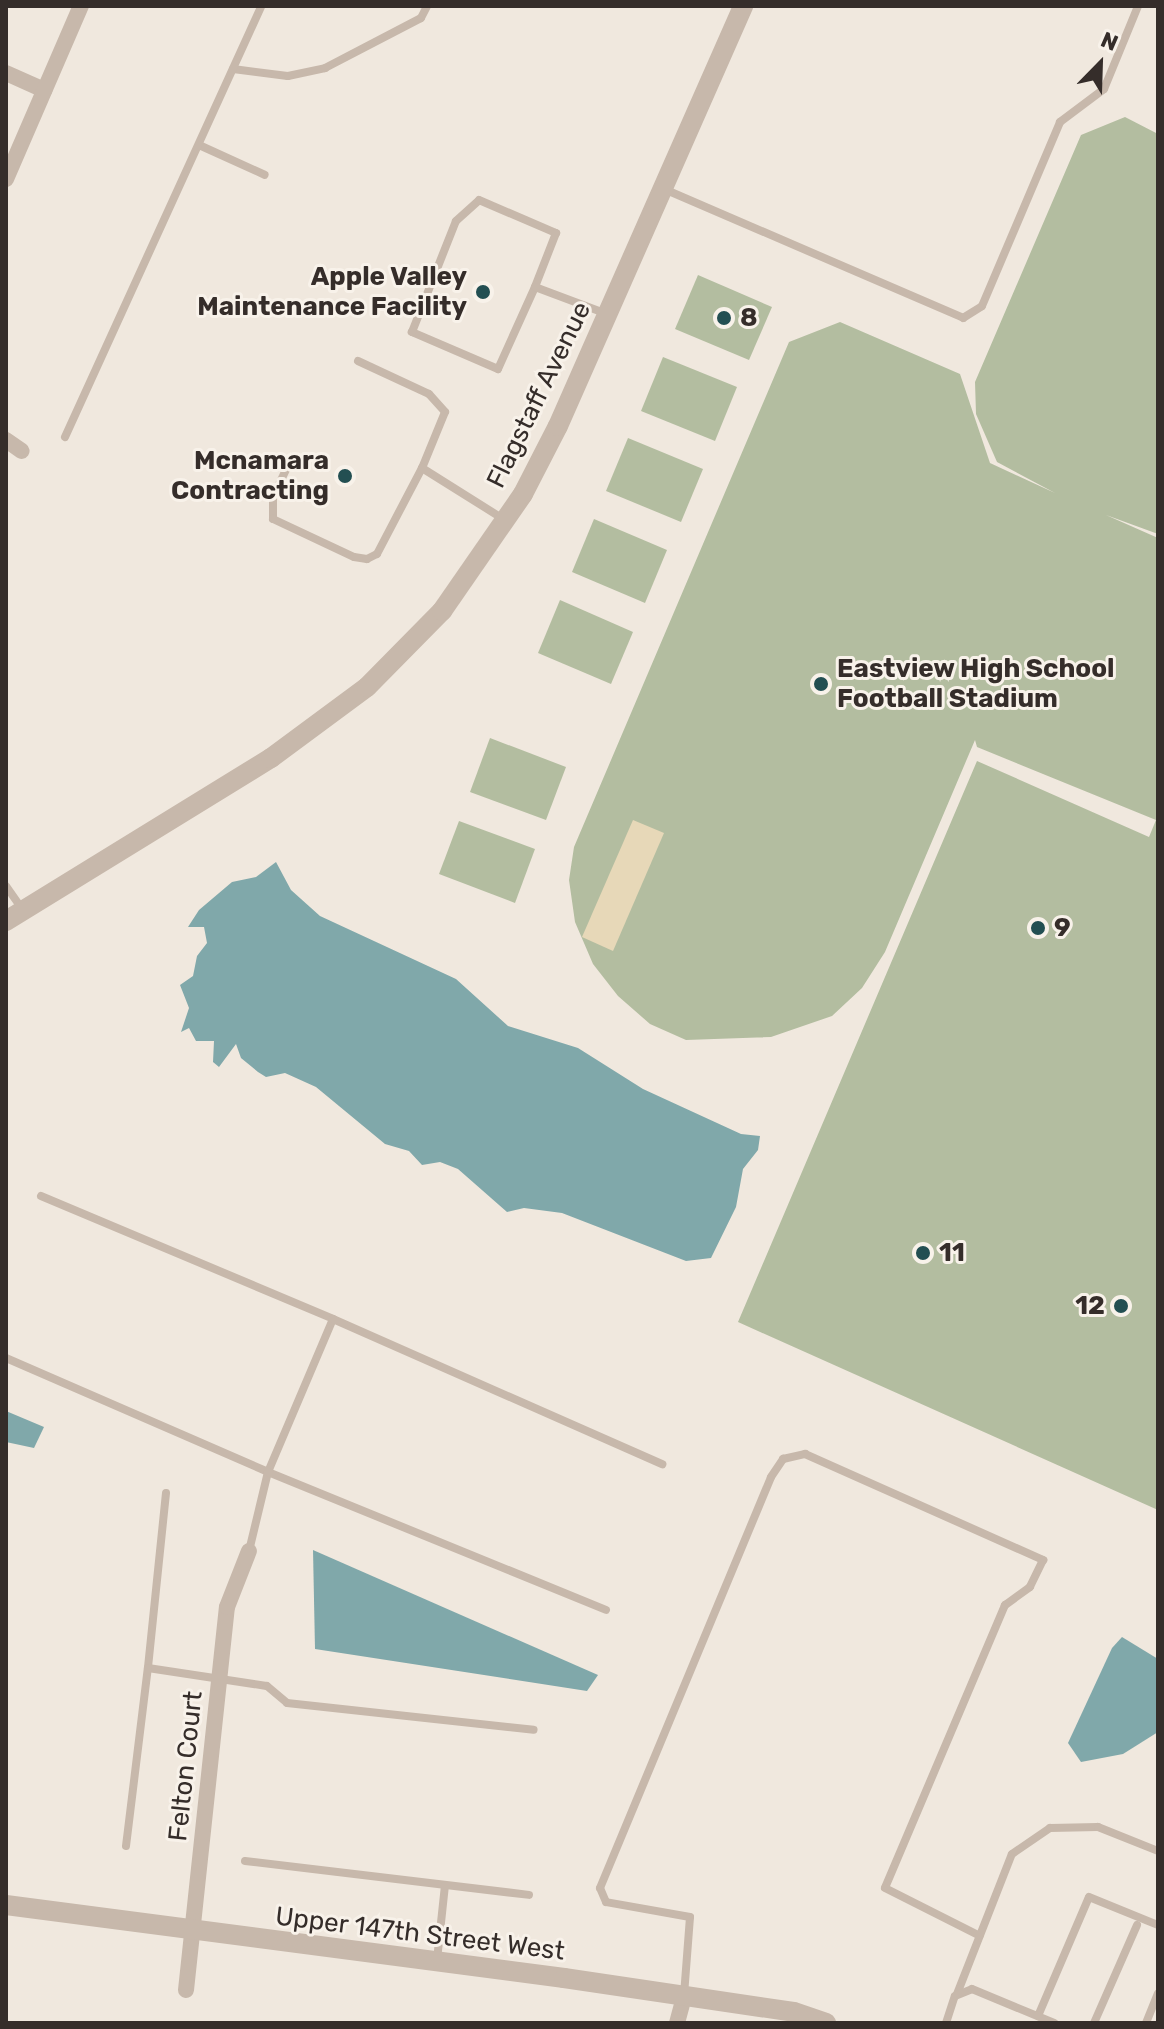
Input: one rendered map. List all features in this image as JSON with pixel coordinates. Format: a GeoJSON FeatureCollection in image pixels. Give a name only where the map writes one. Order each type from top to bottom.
{"type":"FeatureCollection","features":[{"type":"Feature","properties":{"kind":"street"},"geometry":{"type":"LineString","coordinates":[[6,179],[81,6]]}},
{"type":"Feature","properties":{"kind":"street","name":"Flagstaff Avenue"},"geometry":{"type":"LineString","coordinates":[[15,916],[271,758],[367,687],[442,611],[505,520],[558,426],[743,6]]}},
{"type":"Feature","properties":{"kind":"street"},"geometry":{"type":"LineString","coordinates":[[6,73],[44,90]]}},
{"type":"Feature","properties":{"kind":"street"},"geometry":{"type":"LineString","coordinates":[[6,440],[22,451]]}},
{"type":"Feature","properties":{"kind":"street","name":"Felton Court"},"geometry":{"type":"LineString","coordinates":[[186,1990],[227,1607],[249,1551]]}},
{"type":"Feature","properties":{"kind":"street","name":"Upper 147th Street West"},"geometry":{"type":"LineString","coordinates":[[6,1905],[684,1996],[794,2012],[826,2023]]}},
{"type":"Feature","properties":{"kind":"street"},"geometry":{"type":"LineString","coordinates":[[677,2023],[684,1996]]}},
{"type":"Feature","properties":{"kind":"lane"},"geometry":{"type":"LineString","coordinates":[[65,437],[261,6]]}},
{"type":"Feature","properties":{"kind":"lane"},"geometry":{"type":"LineString","coordinates":[[233,69],[288,76],[325,68],[421,18],[427,6]]}},
{"type":"Feature","properties":{"kind":"lane"},"geometry":{"type":"LineString","coordinates":[[664,189],[963,318],[982,306],[1060,122],[1104,89],[1138,6]]}},
{"type":"Feature","properties":{"kind":"lane"},"geometry":{"type":"LineString","coordinates":[[199,145],[265,175]]}},
{"type":"Feature","properties":{"kind":"lane"},"geometry":{"type":"LineString","coordinates":[[479,200],[556,233],[535,287],[498,369],[412,332],[456,221],[479,200]]}},
{"type":"Feature","properties":{"kind":"lane"},"geometry":{"type":"LineString","coordinates":[[535,287],[608,314]]}},
{"type":"Feature","properties":{"kind":"lane"},"geometry":{"type":"LineString","coordinates":[[292,457],[273,497],[273,519],[367,559],[377,554],[422,468],[445,412],[429,394],[358,361]]}},
{"type":"Feature","properties":{"kind":"lane"},"geometry":{"type":"LineString","coordinates":[[422,468],[505,520]]}},
{"type":"Feature","properties":{"kind":"lane"},"geometry":{"type":"LineString","coordinates":[[6,886],[15,916]]}},
{"type":"Feature","properties":{"kind":"lane"},"geometry":{"type":"LineString","coordinates":[[41,1196],[333,1319],[662,1464]]}},
{"type":"Feature","properties":{"kind":"lane"},"geometry":{"type":"LineString","coordinates":[[249,1551],[268,1472],[333,1319]]}},
{"type":"Feature","properties":{"kind":"lane"},"geometry":{"type":"LineString","coordinates":[[6,1358],[268,1472],[606,1610]]}},
{"type":"Feature","properties":{"kind":"lane"},"geometry":{"type":"LineString","coordinates":[[684,1996],[690,1917],[606,1902],[600,1888],[771,1477],[783,1459],[805,1454],[1043,1560],[1030,1587],[1005,1605],[885,1888],[980,1936]]}},
{"type":"Feature","properties":{"kind":"lane"},"geometry":{"type":"LineString","coordinates":[[126,1846],[166,1493]]}},
{"type":"Feature","properties":{"kind":"lane"},"geometry":{"type":"LineString","coordinates":[[148,1668],[267,1686],[287,1703],[534,1730]]}},
{"type":"Feature","properties":{"kind":"lane"},"geometry":{"type":"LineString","coordinates":[[946,2023],[1012,1854],[1050,1828],[1098,1827],[1158,1851]]}},
{"type":"Feature","properties":{"kind":"lane"},"geometry":{"type":"LineString","coordinates":[[245,1861],[529,1895]]}},
{"type":"Feature","properties":{"kind":"lane"},"geometry":{"type":"LineString","coordinates":[[437,1962],[445,1885]]}},
{"type":"Feature","properties":{"kind":"lane"},"geometry":{"type":"LineString","coordinates":[[1038,2016],[1089,1897],[1158,1925]]}},
{"type":"Feature","properties":{"kind":"lane"},"geometry":{"type":"LineString","coordinates":[[1094,2023],[1137,1925]]}},
{"type":"Feature","properties":{"kind":"lane"},"geometry":{"type":"LineString","coordinates":[[957,1994],[972,1989],[1054,2023]]}},
{"type":"Feature","properties":{"kind":"lane"},"geometry":{"type":"LineString","coordinates":[[1146,2023],[1158,1993]]}},
{"type":"Feature","properties":{"kind":"green space"},"geometry":{"type":"Polygon","coordinates":[[[1125,117],[1158,134],[1158,534],[1106,515],[1158,538],[1158,1510],[738,1322],[977,761],[1149,837],[1156,820],[977,747],[975,740],[885,952],[862,988],[832,1016],[771,1037],[686,1040],[650,1024],[618,996],[593,964],[575,922],[569,880],[574,847],[789,342],[840,322],[960,374],[990,463],[1055,493],[997,462],[976,414],[975,382],[1081,135],[1125,117]]]}},
{"type":"Feature","properties":{"kind":"green space","name":"8"},"geometry":{"type":"Polygon","coordinates":[[[698,275],[772,307],[749,360],[675,329],[698,275]]]}},
{"type":"Feature","properties":{"kind":"green space","name":"8"},"geometry":{"type":"Polygon","coordinates":[[[663,357],[737,387],[715,441],[641,411],[663,357]]]}},
{"type":"Feature","properties":{"kind":"green space"},"geometry":{"type":"Polygon","coordinates":[[[628,438],[703,469],[681,522],[606,491],[628,438]]]}},
{"type":"Feature","properties":{"kind":"green space"},"geometry":{"type":"Polygon","coordinates":[[[594,519],[667,550],[645,603],[572,572],[594,519]]]}},
{"type":"Feature","properties":{"kind":"green space"},"geometry":{"type":"Polygon","coordinates":[[[560,600],[633,632],[611,684],[538,653],[560,600]]]}},
{"type":"Feature","properties":{"kind":"green space"},"geometry":{"type":"Polygon","coordinates":[[[490,738],[566,767],[546,820],[470,792],[490,738]]]}},
{"type":"Feature","properties":{"kind":"green space"},"geometry":{"type":"Polygon","coordinates":[[[459,821],[535,849],[515,903],[439,874],[459,821]]]}},
{"type":"Feature","properties":{"kind":"sand"},"geometry":{"type":"Polygon","coordinates":[[[633,820],[664,833],[613,951],[582,937],[633,820]]]}},
{"type":"Feature","properties":{"kind":"water"},"geometry":{"type":"Polygon","coordinates":[[[276,862],[291,890],[320,916],[456,979],[508,1026],[578,1048],[643,1089],[741,1134],[760,1136],[758,1150],[743,1169],[736,1207],[711,1258],[686,1261],[562,1213],[524,1208],[507,1212],[458,1169],[440,1162],[422,1165],[409,1151],[385,1144],[316,1087],[285,1073],[266,1077],[241,1058],[236,1044],[219,1067],[213,1062],[214,1041],[196,1041],[189,1028],[181,1032],[189,1008],[180,985],[193,976],[197,956],[207,943],[204,927],[188,927],[199,910],[232,882],[256,877],[276,862]]]}},
{"type":"Feature","properties":{"kind":"water"},"geometry":{"type":"Polygon","coordinates":[[[6,1411],[44,1427],[34,1448],[6,1442],[6,1411]]]}},
{"type":"Feature","properties":{"kind":"water"},"geometry":{"type":"Polygon","coordinates":[[[313,1550],[598,1675],[587,1691],[315,1649],[313,1550]]]}},
{"type":"Feature","properties":{"kind":"water"},"geometry":{"type":"Polygon","coordinates":[[[1122,1637],[1158,1659],[1158,1732],[1123,1754],[1081,1762],[1068,1743],[1112,1648],[1122,1637]]]}},
{"type":"Feature","properties":{"kind":"place","name":"Apple Valley Maintenance Facility"},"geometry":{"type":"Point","coordinates":[483,292]}},
{"type":"Feature","properties":{"kind":"place","name":"8"},"geometry":{"type":"Point","coordinates":[724,318]}},
{"type":"Feature","properties":{"kind":"place","name":"Mcnamara Contracting"},"geometry":{"type":"Point","coordinates":[345,476]}},
{"type":"Feature","properties":{"kind":"place","name":"Eastview High School Football Stadium"},"geometry":{"type":"Point","coordinates":[821,684]}},
{"type":"Feature","properties":{"kind":"place","name":"9"},"geometry":{"type":"Point","coordinates":[1038,928]}},
{"type":"Feature","properties":{"kind":"place","name":"11"},"geometry":{"type":"Point","coordinates":[923,1253]}},
{"type":"Feature","properties":{"kind":"place","name":"12"},"geometry":{"type":"Point","coordinates":[1121,1306]}}]}
